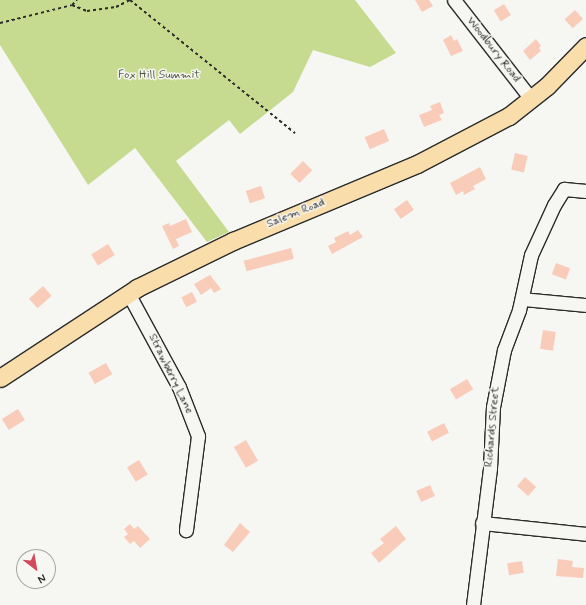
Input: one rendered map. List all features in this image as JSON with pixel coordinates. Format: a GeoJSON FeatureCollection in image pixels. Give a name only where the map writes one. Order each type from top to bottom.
{"type":"FeatureCollection","features":[{"type":"Feature","properties":{"kind":"main road","name":"Salem Road"},"geometry":{"type":"LineString","coordinates":[[0,378],[128,293],[233,241],[417,164],[509,116],[531,99],[586,46]]}},
{"type":"Feature","properties":{"kind":"street","name":"Woodbury Road"},"geometry":{"type":"LineString","coordinates":[[454,0],[531,99]]}},
{"type":"Feature","properties":{"kind":"street","name":"Richards Street"},"geometry":{"type":"LineString","coordinates":[[473,605],[490,468],[497,382],[522,298],[531,255],[564,189],[586,191]]}},
{"type":"Feature","properties":{"kind":"street","name":"Strawberry Lane"},"geometry":{"type":"LineString","coordinates":[[128,293],[179,387],[198,436],[186,530]]}},
{"type":"Feature","properties":{"kind":"street"},"geometry":{"type":"LineString","coordinates":[[522,298],[586,305]]}},
{"type":"Feature","properties":{"kind":"street"},"geometry":{"type":"LineString","coordinates":[[482,523],[586,534]]}},
{"type":"Feature","properties":{"kind":"path"},"geometry":{"type":"LineString","coordinates":[[72,6],[77,0]]}},
{"type":"Feature","properties":{"kind":"path"},"geometry":{"type":"LineString","coordinates":[[0,23],[72,6],[87,11],[116,7],[130,0],[295,133]]}},
{"type":"Feature","properties":{"kind":"green space","name":"Fox Hill Summit"},"geometry":{"type":"Polygon","coordinates":[[[0,0],[355,0],[396,53],[370,67],[313,50],[293,92],[240,134],[229,120],[176,161],[229,232],[207,242],[135,148],[88,185],[0,45],[0,0]]]}},
{"type":"Feature","properties":{"kind":"building"},"geometry":{"type":"Polygon","coordinates":[[[415,0],[429,0],[433,6],[422,12],[415,0]]]}},
{"type":"Feature","properties":{"kind":"building"},"geometry":{"type":"Polygon","coordinates":[[[504,4],[511,15],[501,21],[494,10],[504,4]]]}},
{"type":"Feature","properties":{"kind":"building"},"geometry":{"type":"Polygon","coordinates":[[[575,10],[583,19],[573,28],[565,19],[575,10]]]}},
{"type":"Feature","properties":{"kind":"building"},"geometry":{"type":"Polygon","coordinates":[[[451,35],[454,41],[457,39],[463,51],[451,56],[443,40],[451,35]]]}},
{"type":"Feature","properties":{"kind":"building"},"geometry":{"type":"Polygon","coordinates":[[[536,39],[541,46],[539,48],[541,51],[530,60],[523,51],[536,39]]]}},
{"type":"Feature","properties":{"kind":"building"},"geometry":{"type":"Polygon","coordinates":[[[440,102],[444,113],[439,115],[442,120],[424,127],[419,115],[432,110],[430,106],[440,102]]]}},
{"type":"Feature","properties":{"kind":"building"},"geometry":{"type":"Polygon","coordinates":[[[384,129],[389,141],[370,149],[365,137],[384,129]]]}},
{"type":"Feature","properties":{"kind":"building"},"geometry":{"type":"Polygon","coordinates":[[[515,153],[528,156],[524,172],[511,170],[515,153]]]}},
{"type":"Feature","properties":{"kind":"building"},"geometry":{"type":"Polygon","coordinates":[[[303,161],[312,170],[299,183],[290,174],[303,161]]]}},
{"type":"Feature","properties":{"kind":"building"},"geometry":{"type":"Polygon","coordinates":[[[480,167],[486,179],[473,186],[475,189],[464,195],[463,191],[456,195],[450,183],[480,167]]]}},
{"type":"Feature","properties":{"kind":"building"},"geometry":{"type":"Polygon","coordinates":[[[261,186],[265,198],[250,203],[246,191],[261,186]]]}},
{"type":"Feature","properties":{"kind":"building"},"geometry":{"type":"Polygon","coordinates":[[[407,200],[414,210],[401,219],[394,209],[407,200]]]}},
{"type":"Feature","properties":{"kind":"building"},"geometry":{"type":"Polygon","coordinates":[[[186,219],[192,232],[176,239],[179,246],[173,249],[162,226],[169,223],[170,226],[186,219]]]}},
{"type":"Feature","properties":{"kind":"building"},"geometry":{"type":"Polygon","coordinates":[[[358,230],[363,237],[332,254],[328,246],[336,242],[334,238],[348,231],[350,235],[358,230]]]}},
{"type":"Feature","properties":{"kind":"building"},"geometry":{"type":"Polygon","coordinates":[[[108,244],[115,255],[98,266],[91,255],[108,244]]]}},
{"type":"Feature","properties":{"kind":"building"},"geometry":{"type":"Polygon","coordinates":[[[291,248],[294,259],[247,271],[244,261],[291,248]]]}},
{"type":"Feature","properties":{"kind":"building"},"geometry":{"type":"Polygon","coordinates":[[[556,263],[570,268],[566,279],[552,274],[556,263]]]}},
{"type":"Feature","properties":{"kind":"building"},"geometry":{"type":"Polygon","coordinates":[[[210,275],[221,289],[214,293],[211,288],[201,295],[194,284],[210,275]]]}},
{"type":"Feature","properties":{"kind":"building"},"geometry":{"type":"Polygon","coordinates":[[[43,286],[52,296],[38,308],[29,299],[43,286]]]}},
{"type":"Feature","properties":{"kind":"building"},"geometry":{"type":"Polygon","coordinates":[[[192,292],[197,302],[186,307],[181,297],[192,292]]]}},
{"type":"Feature","properties":{"kind":"building"},"geometry":{"type":"Polygon","coordinates":[[[543,330],[556,332],[553,351],[540,349],[543,330]]]}},
{"type":"Feature","properties":{"kind":"building"},"geometry":{"type":"Polygon","coordinates":[[[106,363],[112,374],[95,384],[89,373],[106,363]]]}},
{"type":"Feature","properties":{"kind":"building"},"geometry":{"type":"Polygon","coordinates":[[[467,379],[473,389],[456,400],[450,389],[467,379]]]}},
{"type":"Feature","properties":{"kind":"building"},"geometry":{"type":"Polygon","coordinates":[[[18,409],[25,420],[9,430],[2,419],[18,409]]]}},
{"type":"Feature","properties":{"kind":"building"},"geometry":{"type":"Polygon","coordinates":[[[444,423],[449,433],[432,441],[427,432],[444,423]]]}},
{"type":"Feature","properties":{"kind":"building"},"geometry":{"type":"Polygon","coordinates":[[[246,440],[258,461],[246,468],[234,447],[246,440]]]}},
{"type":"Feature","properties":{"kind":"building"},"geometry":{"type":"Polygon","coordinates":[[[139,460],[148,475],[136,482],[127,467],[139,460]]]}},
{"type":"Feature","properties":{"kind":"building"},"geometry":{"type":"Polygon","coordinates":[[[525,477],[536,487],[528,496],[517,486],[525,477]]]}},
{"type":"Feature","properties":{"kind":"building"},"geometry":{"type":"Polygon","coordinates":[[[430,485],[435,496],[421,502],[416,491],[430,485]]]}},
{"type":"Feature","properties":{"kind":"building"},"geometry":{"type":"Polygon","coordinates":[[[240,523],[250,532],[233,552],[224,545],[240,523]]]}},
{"type":"Feature","properties":{"kind":"building"},"geometry":{"type":"Polygon","coordinates":[[[130,524],[134,529],[138,526],[150,539],[140,548],[134,541],[130,544],[124,537],[128,534],[124,529],[130,524]]]}},
{"type":"Feature","properties":{"kind":"building"},"geometry":{"type":"Polygon","coordinates":[[[396,526],[406,539],[379,563],[371,553],[384,543],[380,539],[396,526]]]}},
{"type":"Feature","properties":{"kind":"building"},"geometry":{"type":"Polygon","coordinates":[[[558,559],[573,561],[572,567],[584,568],[583,578],[556,576],[558,559]]]}},
{"type":"Feature","properties":{"kind":"building"},"geometry":{"type":"Polygon","coordinates":[[[522,561],[524,573],[509,575],[507,563],[522,561]]]}}]}
